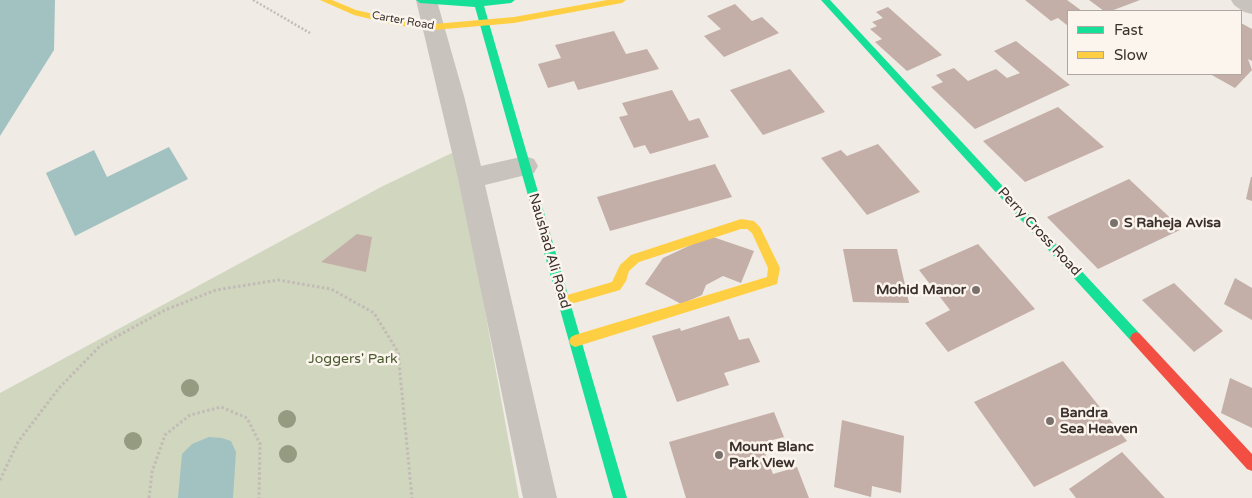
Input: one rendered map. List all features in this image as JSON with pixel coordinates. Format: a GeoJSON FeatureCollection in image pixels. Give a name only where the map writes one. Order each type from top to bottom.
{"type":"FeatureCollection","features":[{"type":"Feature","properties":{"kind":"street","name":"Carter Road"},"geometry":{"type":"LineString","coordinates":[[324,0],[354,12],[378,18],[434,27],[514,20],[622,0]]}},
{"type":"Feature","properties":{"kind":"street","name":"Carter Road"},"geometry":{"type":"LineString","coordinates":[[423,0],[480,4],[511,0]]}},
{"type":"Feature","properties":{"kind":"street"},"geometry":{"type":"LineString","coordinates":[[423,0],[434,27],[471,178],[540,498]]}},
{"type":"Feature","properties":{"kind":"street","name":"Perry Cross Road"},"geometry":{"type":"LineString","coordinates":[[825,0],[1252,464]]}},
{"type":"Feature","properties":{"kind":"street"},"geometry":{"type":"LineString","coordinates":[[1242,0],[1252,7]]}},
{"type":"Feature","properties":{"kind":"street","name":"Naushad Ali Road"},"geometry":{"type":"LineString","coordinates":[[480,4],[484,24],[620,498]]}},
{"type":"Feature","properties":{"kind":"street"},"geometry":{"type":"LineString","coordinates":[[471,178],[525,166]]}},
{"type":"Feature","properties":{"kind":"street"},"geometry":{"type":"LineString","coordinates":[[564,302],[616,286],[620,281],[624,268],[635,258],[741,224],[750,224],[756,230],[774,268],[773,280],[769,282],[575,341]]}},
{"type":"Feature","properties":{"kind":"path"},"geometry":{"type":"LineString","coordinates":[[253,0],[310,33]]}},
{"type":"Feature","properties":{"kind":"path"},"geometry":{"type":"LineString","coordinates":[[0,480],[18,442],[59,388],[101,345],[165,310],[216,290],[278,280],[332,290],[374,313],[384,328],[398,352],[412,498]]}},
{"type":"Feature","properties":{"kind":"path"},"geometry":{"type":"LineString","coordinates":[[149,498],[152,472],[165,435],[190,415],[221,407],[247,418],[260,444],[259,498]]}},
{"type":"Feature","properties":{"kind":"green space","name":"Joggers' Park"},"geometry":{"type":"Polygon","coordinates":[[[456,151],[519,498],[0,498],[0,393],[381,187],[456,151]]]}},
{"type":"Feature","properties":{"kind":"water"},"geometry":{"type":"Polygon","coordinates":[[[0,0],[55,0],[54,50],[0,136],[0,0]]]}},
{"type":"Feature","properties":{"kind":"water"},"geometry":{"type":"Polygon","coordinates":[[[169,147],[188,179],[75,236],[46,173],[94,150],[107,177],[169,147]]]}},
{"type":"Feature","properties":{"kind":"water"},"geometry":{"type":"Polygon","coordinates":[[[209,437],[231,441],[236,452],[233,498],[178,498],[182,454],[192,444],[209,437]]]}},
{"type":"Feature","properties":{"kind":"building"},"geometry":{"type":"Polygon","coordinates":[[[1025,0],[1067,0],[1081,10],[1067,10],[1067,25],[1058,18],[1051,21],[1025,0]]]}},
{"type":"Feature","properties":{"kind":"building"},"geometry":{"type":"Polygon","coordinates":[[[1089,0],[1140,0],[1114,10],[1103,10],[1089,0]]]}},
{"type":"Feature","properties":{"kind":"building"},"geometry":{"type":"Polygon","coordinates":[[[735,4],[752,21],[762,17],[779,33],[724,57],[704,36],[721,29],[707,16],[735,4]]]}},
{"type":"Feature","properties":{"kind":"building"},"geometry":{"type":"Polygon","coordinates":[[[888,7],[942,55],[907,71],[875,42],[882,39],[870,29],[877,26],[872,22],[883,18],[876,12],[888,7]]]}},
{"type":"Feature","properties":{"kind":"building"},"geometry":{"type":"Polygon","coordinates":[[[1242,24],[1252,29],[1252,61],[1248,59],[1252,70],[1235,88],[1212,75],[1242,75],[1242,24]]]}},
{"type":"Feature","properties":{"kind":"building"},"geometry":{"type":"Polygon","coordinates":[[[614,31],[626,54],[647,49],[659,69],[578,90],[574,81],[548,88],[538,64],[561,58],[555,45],[614,31]]]}},
{"type":"Feature","properties":{"kind":"building"},"geometry":{"type":"Polygon","coordinates":[[[1016,41],[1070,85],[975,129],[931,87],[943,82],[936,75],[954,68],[968,81],[996,69],[1007,78],[1020,73],[994,51],[1016,41]]]}},
{"type":"Feature","properties":{"kind":"building"},"geometry":{"type":"Polygon","coordinates":[[[790,69],[825,112],[763,135],[730,90],[790,69]]]}},
{"type":"Feature","properties":{"kind":"building"},"geometry":{"type":"Polygon","coordinates":[[[672,90],[689,121],[699,118],[709,137],[650,154],[645,145],[634,148],[619,117],[628,115],[622,103],[672,90]]]}},
{"type":"Feature","properties":{"kind":"building"},"geometry":{"type":"Polygon","coordinates":[[[1058,107],[1104,147],[1025,182],[983,141],[1058,107]]]}},
{"type":"Feature","properties":{"kind":"building"},"geometry":{"type":"Polygon","coordinates":[[[878,144],[920,192],[867,215],[821,158],[841,150],[847,156],[878,144]]]}},
{"type":"Feature","properties":{"kind":"building"},"geometry":{"type":"Polygon","coordinates":[[[715,164],[732,197],[610,231],[597,197],[715,164]]]}},
{"type":"Feature","properties":{"kind":"building"},"geometry":{"type":"Polygon","coordinates":[[[1252,177],[1252,201],[1246,199],[1252,177]]]}},
{"type":"Feature","properties":{"kind":"building","name":"S Raheja Avisa"},"geometry":{"type":"Polygon","coordinates":[[[1129,179],[1182,229],[1098,269],[1047,217],[1129,179]]]}},
{"type":"Feature","properties":{"kind":"building"},"geometry":{"type":"Polygon","coordinates":[[[357,234],[372,237],[366,272],[321,262],[357,234]]]}},
{"type":"Feature","properties":{"kind":"building"},"geometry":{"type":"Polygon","coordinates":[[[710,236],[754,251],[741,283],[723,276],[706,285],[702,295],[681,304],[645,284],[663,258],[710,236]]]}},
{"type":"Feature","properties":{"kind":"building","name":"Mohid Manor"},"geometry":{"type":"Polygon","coordinates":[[[978,244],[1035,309],[948,352],[925,323],[950,310],[919,270],[978,244]]]}},
{"type":"Feature","properties":{"kind":"building"},"geometry":{"type":"Polygon","coordinates":[[[843,249],[897,249],[909,303],[853,302],[843,249]]]}},
{"type":"Feature","properties":{"kind":"building"},"geometry":{"type":"Polygon","coordinates":[[[1235,278],[1252,288],[1252,320],[1224,304],[1235,278]]]}},
{"type":"Feature","properties":{"kind":"building"},"geometry":{"type":"Polygon","coordinates":[[[1174,283],[1223,331],[1194,352],[1142,300],[1174,283]]]}},
{"type":"Feature","properties":{"kind":"building"},"geometry":{"type":"Polygon","coordinates":[[[729,316],[739,340],[749,338],[760,362],[724,373],[729,385],[677,402],[652,336],[680,328],[681,331],[729,316]]]}},
{"type":"Feature","properties":{"kind":"building","name":"Bandra Sea Heaven"},"geometry":{"type":"Polygon","coordinates":[[[1063,361],[1127,441],[1034,487],[974,402],[1063,361]]]}},
{"type":"Feature","properties":{"kind":"building"},"geometry":{"type":"Polygon","coordinates":[[[1230,378],[1252,388],[1252,428],[1221,413],[1230,378]]]}},
{"type":"Feature","properties":{"kind":"building","name":"Mount Blanc Park View"},"geometry":{"type":"Polygon","coordinates":[[[774,412],[784,437],[761,443],[773,474],[797,467],[809,498],[686,498],[669,442],[774,412]]]}},
{"type":"Feature","properties":{"kind":"building"},"geometry":{"type":"Polygon","coordinates":[[[842,420],[904,436],[901,493],[872,486],[871,497],[834,487],[842,420]]]}},
{"type":"Feature","properties":{"kind":"building"},"geometry":{"type":"Polygon","coordinates":[[[1122,452],[1165,498],[1076,498],[1069,489],[1122,452]]]}},
{"type":"Feature","properties":{"kind":"traffic: fast"},"geometry":{"type":"LineString","coordinates":[[420,0],[479,4],[511,0]]}},
{"type":"Feature","properties":{"kind":"traffic: fast"},"geometry":{"type":"LineString","coordinates":[[825,0],[1136,338]]}},
{"type":"Feature","properties":{"kind":"traffic: fast"},"geometry":{"type":"LineString","coordinates":[[479,4],[620,498]]}},
{"type":"Feature","properties":{"kind":"traffic: slow"},"geometry":{"type":"LineString","coordinates":[[324,0],[354,12],[395,22],[434,27],[514,20],[622,0]]}},
{"type":"Feature","properties":{"kind":"traffic: slow"},"geometry":{"type":"LineString","coordinates":[[564,301],[616,286],[620,281],[624,268],[635,258],[741,224],[750,224],[756,230],[774,268],[773,280],[769,282],[575,341]]}},
{"type":"Feature","properties":{"kind":"traffic: jam"},"geometry":{"type":"LineString","coordinates":[[1136,338],[1252,464]]}},
{"type":"Feature","properties":{"kind":"place","name":"S Raheja Avisa"},"geometry":{"type":"Point","coordinates":[1114,223]}},
{"type":"Feature","properties":{"kind":"place","name":"Mohid Manor"},"geometry":{"type":"Point","coordinates":[976,290]}},
{"type":"Feature","properties":{"kind":"place","name":"Bandra Sea Heaven"},"geometry":{"type":"Point","coordinates":[1050,421]}},
{"type":"Feature","properties":{"kind":"place","name":"Mount Blanc Park View"},"geometry":{"type":"Point","coordinates":[719,455]}}]}
